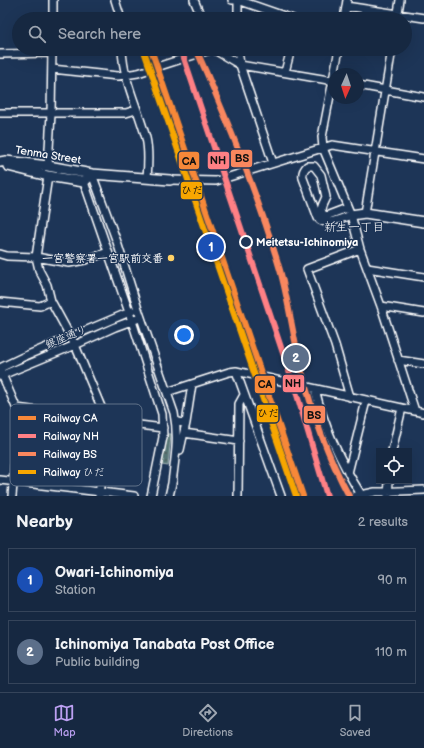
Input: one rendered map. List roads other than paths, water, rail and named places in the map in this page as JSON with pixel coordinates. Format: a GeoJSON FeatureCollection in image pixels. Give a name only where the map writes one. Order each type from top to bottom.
{"type":"FeatureCollection","features":[{"type":"Feature","properties":{"kind":"main road","name":"Tenma Street"},"geometry":{"type":"LineString","coordinates":[[0,162],[6,161],[48,166],[92,174],[170,180]]}},
{"type":"Feature","properties":{"kind":"main road","name":"Tenma Street"},"geometry":{"type":"LineString","coordinates":[[0,162],[5,166],[48,176],[84,182]]}},
{"type":"Feature","properties":{"kind":"main road"},"geometry":{"type":"LineString","coordinates":[[84,182],[92,174]]}},
{"type":"Feature","properties":{"kind":"main road"},"geometry":{"type":"LineString","coordinates":[[349,211],[424,222]]}},
{"type":"Feature","properties":{"kind":"street"},"geometry":{"type":"LineString","coordinates":[[53,0],[53,12]]}},
{"type":"Feature","properties":{"kind":"street"},"geometry":{"type":"LineString","coordinates":[[115,0],[119,12]]}},
{"type":"Feature","properties":{"kind":"street"},"geometry":{"type":"LineString","coordinates":[[194,0],[199,12]]}},
{"type":"Feature","properties":{"kind":"street"},"geometry":{"type":"LineString","coordinates":[[232,0],[238,0],[273,12]]}},
{"type":"Feature","properties":{"kind":"street"},"geometry":{"type":"LineString","coordinates":[[238,0],[238,12]]}},
{"type":"Feature","properties":{"kind":"street"},"geometry":{"type":"LineString","coordinates":[[398,12],[400,0]]}},
{"type":"Feature","properties":{"kind":"street"},"geometry":{"type":"LineString","coordinates":[[347,3],[382,12]]}},
{"type":"Feature","properties":{"kind":"street"},"geometry":{"type":"LineString","coordinates":[[412,17],[424,18]]}},
{"type":"Feature","properties":{"kind":"street"},"geometry":{"type":"LineString","coordinates":[[0,54],[12,53]]}},
{"type":"Feature","properties":{"kind":"street"},"geometry":{"type":"LineString","coordinates":[[48,166],[52,56]]}},
{"type":"Feature","properties":{"kind":"street"},"geometry":{"type":"LineString","coordinates":[[122,56],[125,76],[146,140],[148,167],[147,178]]}},
{"type":"Feature","properties":{"kind":"street"},"geometry":{"type":"LineString","coordinates":[[52,69],[125,76],[138,74],[192,56]]}},
{"type":"Feature","properties":{"kind":"street"},"geometry":{"type":"LineString","coordinates":[[225,56],[240,65],[328,79]]}},
{"type":"Feature","properties":{"kind":"street"},"geometry":{"type":"LineString","coordinates":[[239,56],[240,65],[273,163]]}},
{"type":"Feature","properties":{"kind":"street"},"geometry":{"type":"LineString","coordinates":[[284,72],[289,56]]}},
{"type":"Feature","properties":{"kind":"street"},"geometry":{"type":"LineString","coordinates":[[335,68],[338,56]]}},
{"type":"Feature","properties":{"kind":"street"},"geometry":{"type":"LineString","coordinates":[[365,213],[365,205],[391,56]]}},
{"type":"Feature","properties":{"kind":"street"},"geometry":{"type":"LineString","coordinates":[[364,86],[424,96]]}},
{"type":"Feature","properties":{"kind":"street"},"geometry":{"type":"LineString","coordinates":[[328,104],[322,137],[323,148],[349,211],[360,249],[381,306],[415,411]]}},
{"type":"Feature","properties":{"kind":"street"},"geometry":{"type":"LineString","coordinates":[[0,113],[126,113],[136,110]]}},
{"type":"Feature","properties":{"kind":"street"},"geometry":{"type":"LineString","coordinates":[[170,180],[216,181],[332,145],[424,159]]}},
{"type":"Feature","properties":{"kind":"street"},"geometry":{"type":"LineString","coordinates":[[307,166],[314,166],[321,175],[326,198],[321,209],[323,214],[326,216],[349,211],[326,222],[321,221],[318,218],[302,173],[304,169],[307,166]]}},
{"type":"Feature","properties":{"kind":"street"},"geometry":{"type":"LineString","coordinates":[[92,174],[117,242],[174,414],[177,443],[172,483]]}},
{"type":"Feature","properties":{"kind":"street"},"geometry":{"type":"LineString","coordinates":[[48,176],[36,257],[39,270],[47,286],[51,301],[75,345],[100,404]]}},
{"type":"Feature","properties":{"kind":"street"},"geometry":{"type":"LineString","coordinates":[[84,182],[129,312],[162,414],[163,428],[159,462],[152,496]]}},
{"type":"Feature","properties":{"kind":"street"},"geometry":{"type":"LineString","coordinates":[[350,397],[335,345],[307,269],[360,249]]}},
{"type":"Feature","properties":{"kind":"street"},"geometry":{"type":"LineString","coordinates":[[0,254],[7,256],[36,257],[69,263],[85,260],[108,252]]}},
{"type":"Feature","properties":{"kind":"street"},"geometry":{"type":"LineString","coordinates":[[367,268],[424,277]]}},
{"type":"Feature","properties":{"kind":"street"},"geometry":{"type":"LineString","coordinates":[[0,302],[40,306],[51,301]]}},
{"type":"Feature","properties":{"kind":"street"},"geometry":{"type":"LineString","coordinates":[[381,306],[424,313]]}},
{"type":"Feature","properties":{"kind":"street","name":"銀座通り"},"geometry":{"type":"LineString","coordinates":[[1,372],[70,337],[138,309]]}},
{"type":"Feature","properties":{"kind":"street","name":"銀座通り"},"geometry":{"type":"LineString","coordinates":[[1,372],[75,345],[116,326],[141,318]]}},
{"type":"Feature","properties":{"kind":"street"},"geometry":{"type":"LineString","coordinates":[[398,360],[424,364]]}},
{"type":"Feature","properties":{"kind":"street"},"geometry":{"type":"LineString","coordinates":[[1,372],[15,404]]}},
{"type":"Feature","properties":{"kind":"street"},"geometry":{"type":"LineString","coordinates":[[167,392],[229,372],[236,372],[424,413]]}},
{"type":"Feature","properties":{"kind":"street"},"geometry":{"type":"LineString","coordinates":[[236,372],[281,496]]}},
{"type":"Feature","properties":{"kind":"street"},"geometry":{"type":"LineString","coordinates":[[169,496],[184,433],[192,384]]}},
{"type":"Feature","properties":{"kind":"street"},"geometry":{"type":"LineString","coordinates":[[315,389],[328,430],[359,496],[375,492],[388,494],[424,490]]}},
{"type":"Feature","properties":{"kind":"street"},"geometry":{"type":"LineString","coordinates":[[238,496],[239,404],[244,395]]}},
{"type":"Feature","properties":{"kind":"street"},"geometry":{"type":"LineString","coordinates":[[348,473],[366,400]]}},
{"type":"Feature","properties":{"kind":"street"},"geometry":{"type":"LineString","coordinates":[[393,448],[402,408]]}},
{"type":"Feature","properties":{"kind":"street"},"geometry":{"type":"LineString","coordinates":[[176,422],[186,423]]}},
{"type":"Feature","properties":{"kind":"street"},"geometry":{"type":"LineString","coordinates":[[142,425],[163,428]]}},
{"type":"Feature","properties":{"kind":"street"},"geometry":{"type":"LineString","coordinates":[[184,433],[239,442]]}},
{"type":"Feature","properties":{"kind":"street"},"geometry":{"type":"LineString","coordinates":[[0,480],[10,481]]}},
{"type":"Feature","properties":{"kind":"street"},"geometry":{"type":"LineString","coordinates":[[388,494],[389,484]]}},
{"type":"Feature","properties":{"kind":"street"},"geometry":{"type":"LineString","coordinates":[[12,496],[13,486]]}},
{"type":"Feature","properties":{"kind":"street"},"geometry":{"type":"LineString","coordinates":[[46,486],[99,494],[134,496]]}},
{"type":"Feature","properties":{"kind":"rail line","name":"ひだ"},"geometry":{"type":"LineString","coordinates":[[146,56],[296,496]]}},
{"type":"Feature","properties":{"kind":"rail line","name":"CA"},"geometry":{"type":"LineString","coordinates":[[153,56],[303,496]]}},
{"type":"Feature","properties":{"kind":"rail line","name":"NH"},"geometry":{"type":"LineString","coordinates":[[183,56],[297,395],[327,496]]}},
{"type":"Feature","properties":{"kind":"rail line","name":"BS"},"geometry":{"type":"LineString","coordinates":[[199,56],[220,103],[262,214],[280,270],[305,385],[321,434],[349,496]]}},
{"type":"Feature","properties":{"kind":"place","name":"Meitetsu-Ichinomiya"},"geometry":{"type":"Point","coordinates":[246,242]}},
{"type":"Feature","properties":{"kind":"place","name":"Owari-Ichinomiya"},"geometry":{"type":"Point","coordinates":[211,247]}},
{"type":"Feature","properties":{"kind":"place","name":"一宮警察署一宮駅前交番"},"geometry":{"type":"Point","coordinates":[171,258]}},
{"type":"Feature","properties":{"kind":"place","name":"Ichinomiya Tanabata Post Office"},"geometry":{"type":"Point","coordinates":[296,358]}},
{"type":"Feature","properties":{"kind":"district","name":"新生一丁目"},"geometry":{"type":"Point","coordinates":[354,227]}}]}
